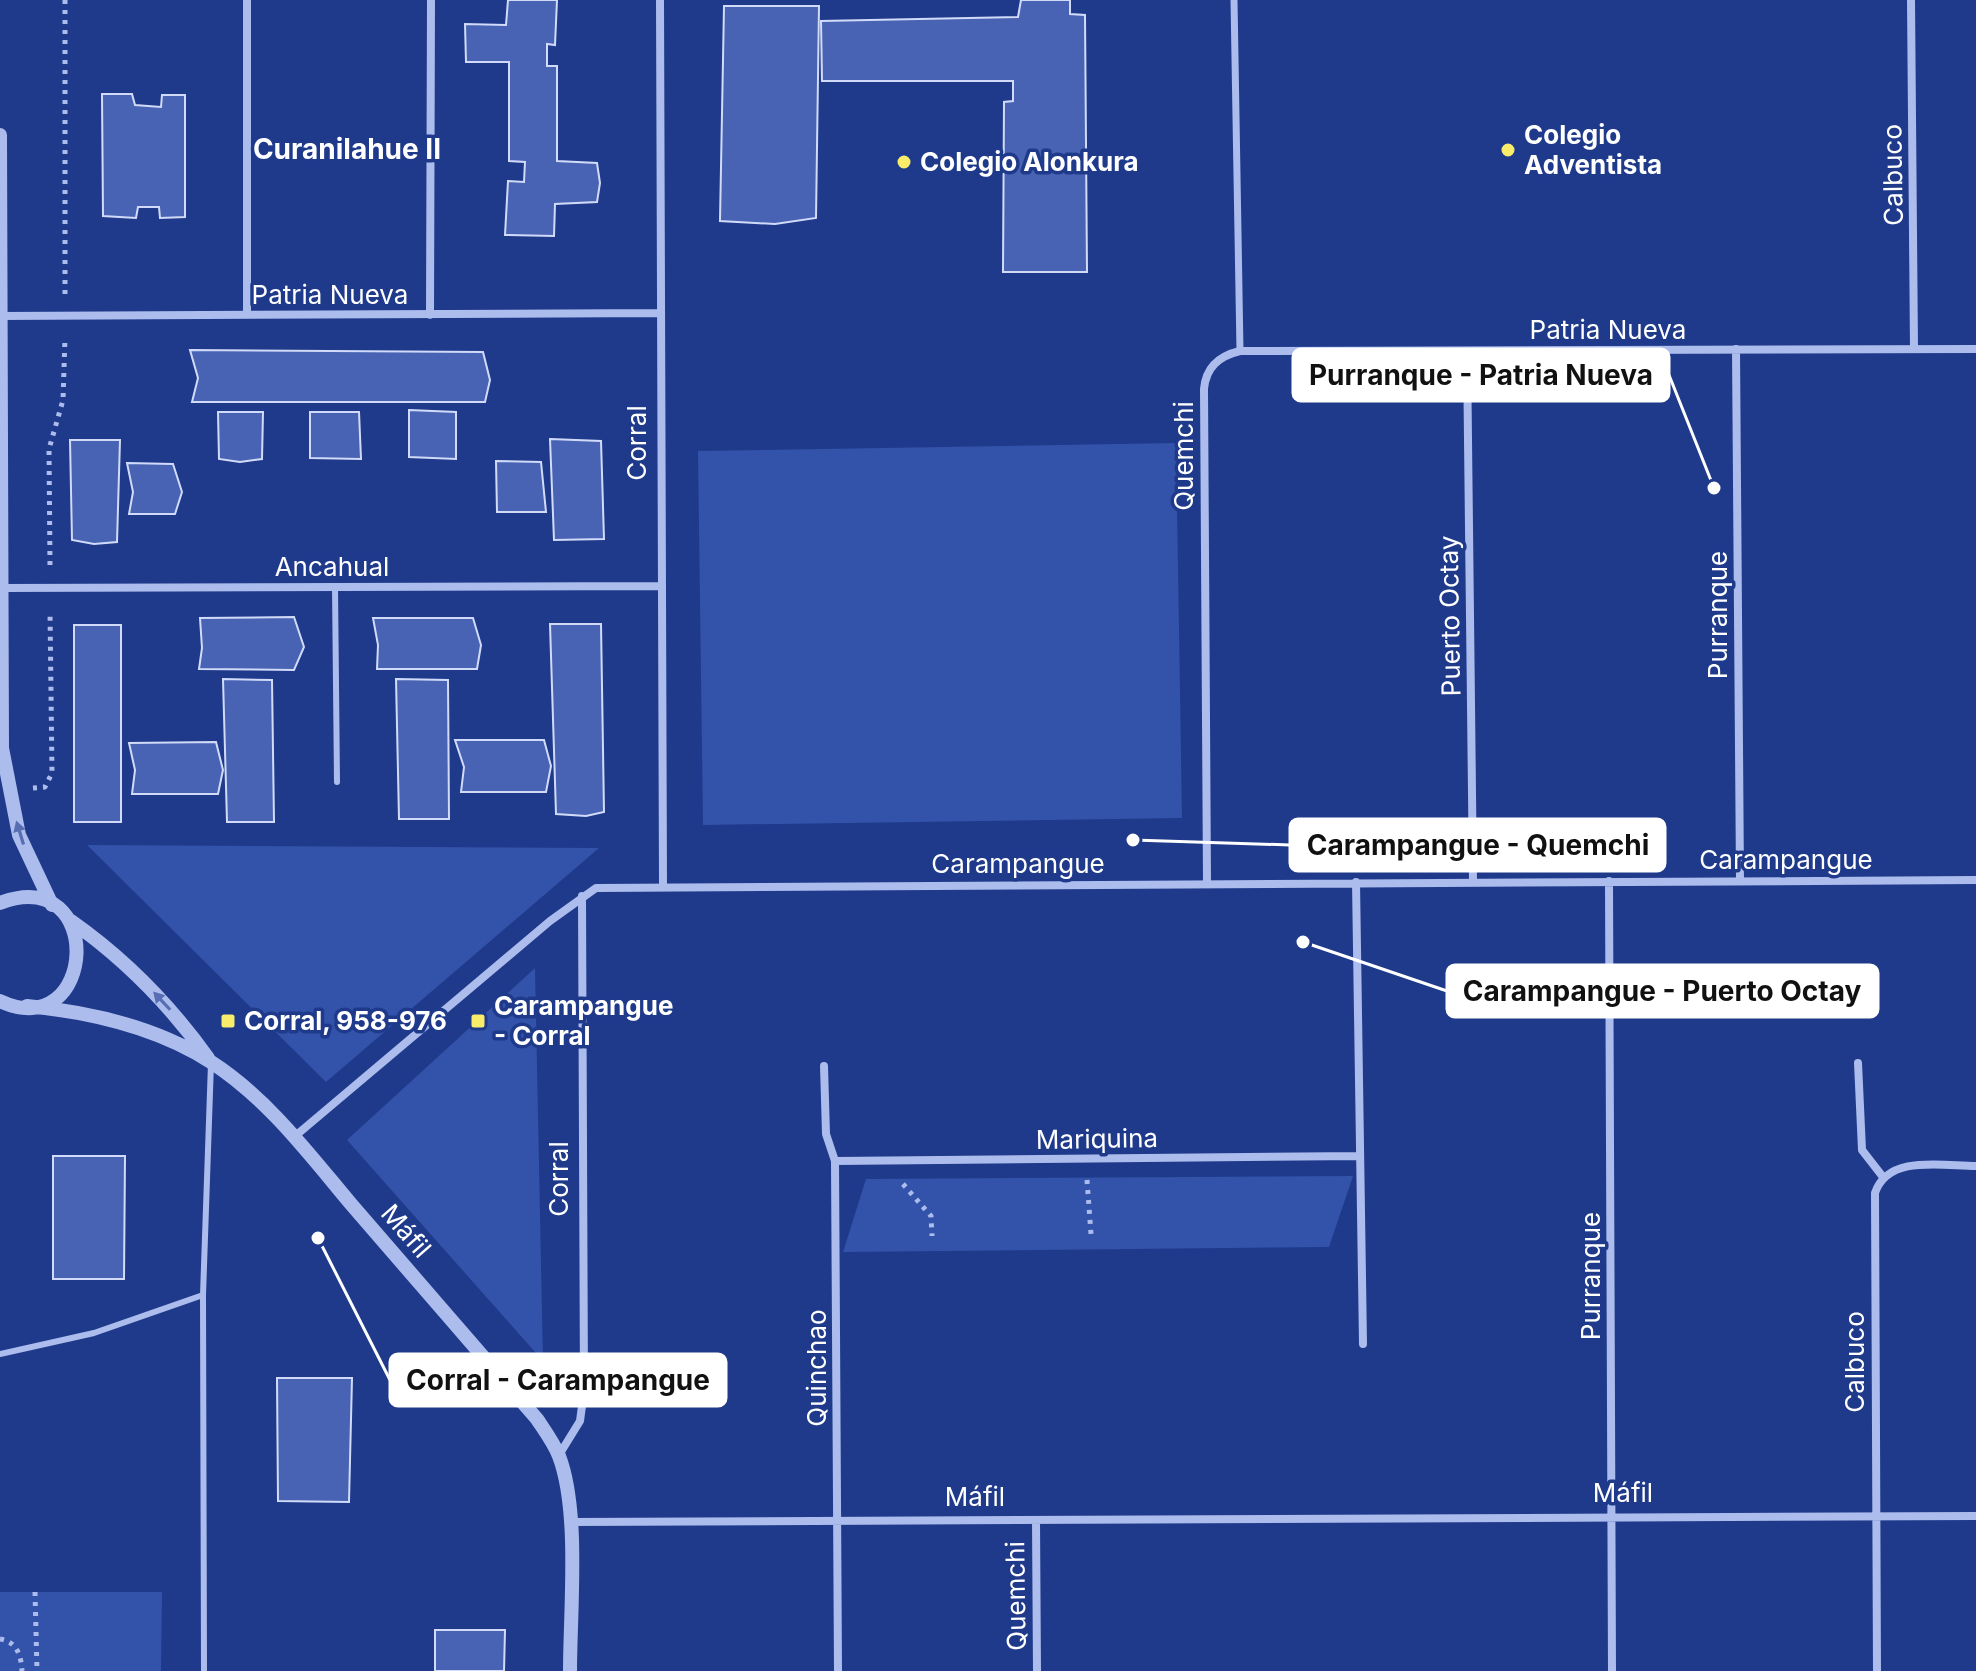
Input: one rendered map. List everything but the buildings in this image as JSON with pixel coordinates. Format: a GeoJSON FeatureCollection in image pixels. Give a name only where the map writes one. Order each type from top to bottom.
{"type":"FeatureCollection","features":[{"type":"Feature","properties":{"kind":"street"},"geometry":{"type":"LineString","coordinates":[[247,0],[247,315]]}},
{"type":"Feature","properties":{"kind":"street"},"geometry":{"type":"LineString","coordinates":[[430,315],[431,0]]}},
{"type":"Feature","properties":{"kind":"street","name":"Corral"},"geometry":{"type":"LineString","coordinates":[[660,0],[663,887]]}},
{"type":"Feature","properties":{"kind":"street"},"geometry":{"type":"LineString","coordinates":[[1234,0],[1240,351]]}},
{"type":"Feature","properties":{"kind":"street","name":"Calbuco"},"geometry":{"type":"LineString","coordinates":[[1911,0],[1914,349]]}},
{"type":"Feature","properties":{"kind":"street"},"geometry":{"type":"LineString","coordinates":[[0,135],[1,752],[19,835],[52,905]]}},
{"type":"Feature","properties":{"kind":"street","name":"Patria Nueva"},"geometry":{"type":"LineString","coordinates":[[0,316],[661,313]]}},
{"type":"Feature","properties":{"kind":"street","name":"Purranque"},"geometry":{"type":"LineString","coordinates":[[1736,349],[1740,880]]}},
{"type":"Feature","properties":{"kind":"street","name":"Patria Nueva"},"geometry":{"type":"LineString","coordinates":[[1240,351],[1976,349]]}},
{"type":"Feature","properties":{"kind":"street","name":"Quemchi"},"geometry":{"type":"LineString","coordinates":[[1207,883],[1204,389],[1214,363],[1240,351]]}},
{"type":"Feature","properties":{"kind":"street","name":"Puerto Octay"},"geometry":{"type":"LineString","coordinates":[[1467,351],[1473,881]]}},
{"type":"Feature","properties":{"kind":"street","name":"Ancahual"},"geometry":{"type":"LineString","coordinates":[[2,588],[662,586]]}},
{"type":"Feature","properties":{"kind":"street","name":"Carampangue"},"geometry":{"type":"LineString","coordinates":[[294,1137],[582,896],[596,888],[1976,880]]}},
{"type":"Feature","properties":{"kind":"street","name":"Purranque"},"geometry":{"type":"LineString","coordinates":[[1609,881],[1612,1671]]}},
{"type":"Feature","properties":{"kind":"street"},"geometry":{"type":"LineString","coordinates":[[1356,882],[1363,1344]]}},
{"type":"Feature","properties":{"kind":"street","name":"Corral"},"geometry":{"type":"LineString","coordinates":[[559,1456],[580,1421],[584,1391],[582,896]]}},
{"type":"Feature","properties":{"kind":"street"},"geometry":{"type":"LineString","coordinates":[[0,903],[26,897],[52,905]]}},
{"type":"Feature","properties":{"kind":"street","name":"Máfil"},"geometry":{"type":"LineString","coordinates":[[52,905],[131,968],[167,1006],[211,1062]]}},
{"type":"Feature","properties":{"kind":"street"},"geometry":{"type":"LineString","coordinates":[[27,1006],[53,999],[71,981],[79,955],[74,929],[68,918]]}},
{"type":"Feature","properties":{"kind":"street","name":"Máfil"},"geometry":{"type":"LineString","coordinates":[[2,1003],[104,1019],[169,1042],[211,1062],[246,1089],[294,1137],[537,1419],[559,1456],[569,1522],[1976,1516]]}},
{"type":"Feature","properties":{"kind":"street"},"geometry":{"type":"LineString","coordinates":[[1858,1063],[1862,1150],[1883,1177],[1906,1166],[1976,1166]]}},
{"type":"Feature","properties":{"kind":"street","name":"Quinchao"},"geometry":{"type":"LineString","coordinates":[[824,1066],[826,1134],[835,1161],[838,1671]]}},
{"type":"Feature","properties":{"kind":"street","name":"Mariquina"},"geometry":{"type":"LineString","coordinates":[[835,1161],[1360,1156]]}},
{"type":"Feature","properties":{"kind":"street","name":"Calbuco"},"geometry":{"type":"LineString","coordinates":[[1877,1671],[1874,1202],[1883,1177]]}},
{"type":"Feature","properties":{"kind":"street","name":"Quemchi"},"geometry":{"type":"LineString","coordinates":[[1036,1520],[1037,1671]]}},
{"type":"Feature","properties":{"kind":"street"},"geometry":{"type":"LineString","coordinates":[[569,1522],[570,1671]]}},
{"type":"Feature","properties":{"kind":"lane"},"geometry":{"type":"LineString","coordinates":[[335,587],[337,782]]}},
{"type":"Feature","properties":{"kind":"lane"},"geometry":{"type":"LineString","coordinates":[[204,1671],[203,1295],[211,1062]]}},
{"type":"Feature","properties":{"kind":"lane"},"geometry":{"type":"LineString","coordinates":[[0,1354],[94,1333],[203,1295]]}},
{"type":"Feature","properties":{"kind":"path"},"geometry":{"type":"LineString","coordinates":[[65,0],[65,299]]}},
{"type":"Feature","properties":{"kind":"path"},"geometry":{"type":"LineString","coordinates":[[40,788],[49,783],[52,773],[49,449],[63,400],[65,328]]}},
{"type":"Feature","properties":{"kind":"path"},"geometry":{"type":"LineString","coordinates":[[1088,1159],[1091,1234]]}},
{"type":"Feature","properties":{"kind":"path"},"geometry":{"type":"LineString","coordinates":[[899,1161],[898,1176],[931,1216],[932,1236]]}},
{"type":"Feature","properties":{"kind":"path"},"geometry":{"type":"LineString","coordinates":[[35,1592],[37,1671]]}},
{"type":"Feature","properties":{"kind":"path"},"geometry":{"type":"LineString","coordinates":[[0,1639],[11,1642],[17,1649],[22,1671]]}},
{"type":"Feature","properties":{"kind":"shaded area"},"geometry":{"type":"Polygon","coordinates":[[[1176,443],[1182,818],[703,825],[698,451],[1176,443]]]}},
{"type":"Feature","properties":{"kind":"shaded area"},"geometry":{"type":"Polygon","coordinates":[[[87,845],[599,848],[326,1082],[87,845]]]}},
{"type":"Feature","properties":{"kind":"shaded area"},"geometry":{"type":"Polygon","coordinates":[[[535,968],[543,1361],[347,1140],[535,968]]]}},
{"type":"Feature","properties":{"kind":"shaded area"},"geometry":{"type":"Polygon","coordinates":[[[1353,1176],[1329,1247],[843,1252],[866,1179],[1353,1176]]]}},
{"type":"Feature","properties":{"kind":"shaded area"},"geometry":{"type":"Polygon","coordinates":[[[0,1592],[162,1592],[161,1671],[0,1671],[0,1592]]]}},
{"type":"Feature","properties":{"kind":"place","name":"Colegio Adventista"},"geometry":{"type":"Point","coordinates":[1508,150]}},
{"type":"Feature","properties":{"kind":"place","name":"Colegio Alonkura"},"geometry":{"type":"Point","coordinates":[904,162]}},
{"type":"Feature","properties":{"kind":"place","name":"Purranque - Patria Nueva"},"geometry":{"type":"Point","coordinates":[1714,488]}},
{"type":"Feature","properties":{"kind":"place","name":"Carampangue - Quemchi"},"geometry":{"type":"Point","coordinates":[1133,840]}},
{"type":"Feature","properties":{"kind":"place","name":"Carampangue - Puerto Octay"},"geometry":{"type":"Point","coordinates":[1303,942]}},
{"type":"Feature","properties":{"kind":"place","name":"Corral, 958-976"},"geometry":{"type":"Point","coordinates":[228,1021]}},
{"type":"Feature","properties":{"kind":"place","name":"Carampangue - Corral"},"geometry":{"type":"Point","coordinates":[478,1021]}},
{"type":"Feature","properties":{"kind":"place","name":"Corral - Carampangue"},"geometry":{"type":"Point","coordinates":[318,1238]}},
{"type":"Feature","properties":{"kind":"district","name":"Curanilahue II"},"geometry":{"type":"Point","coordinates":[347,149]}}]}
